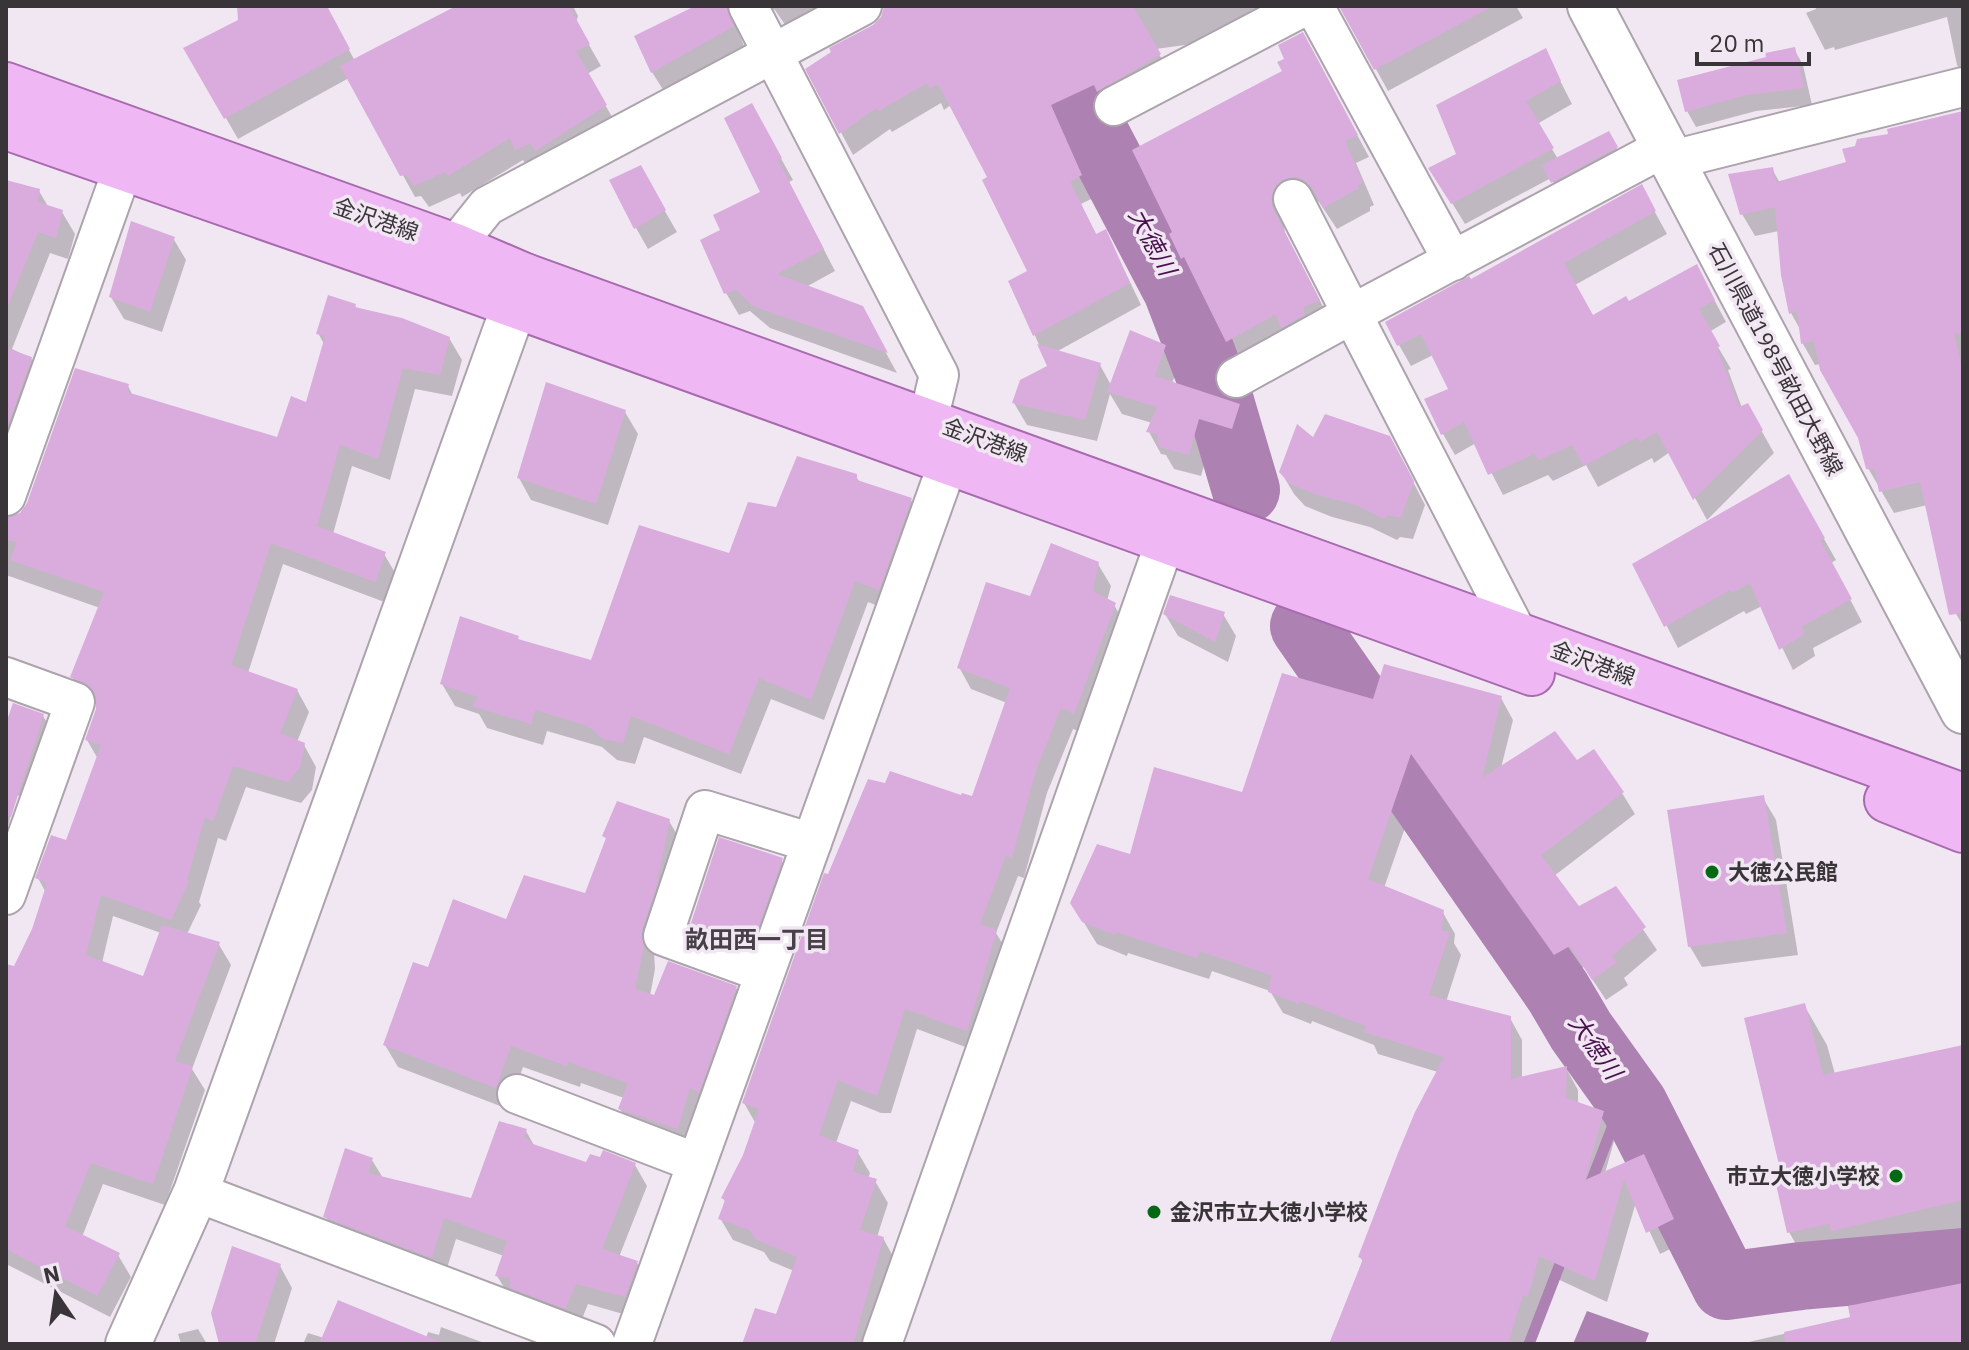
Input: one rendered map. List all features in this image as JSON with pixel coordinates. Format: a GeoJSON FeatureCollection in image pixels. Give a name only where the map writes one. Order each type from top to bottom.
{"type":"FeatureCollection","features":[{"type":"Feature","properties":{"kind":"main road","name":"金沢港線"},"geometry":{"type":"LineString","coordinates":[[6,85],[520,290],[933,445],[1514,651],[1963,830]]}},
{"type":"Feature","properties":{"kind":"main road","name":"金沢港線"},"geometry":{"type":"LineString","coordinates":[[6,127],[123,168],[448,262]]}},
{"type":"Feature","properties":{"kind":"main road","name":"金沢港線"},"geometry":{"type":"LineString","coordinates":[[933,445],[1165,542],[1963,796]]}},
{"type":"Feature","properties":{"kind":"street"},"geometry":{"type":"LineString","coordinates":[[632,1344],[812,843],[933,445],[939,375],[748,6]]}},
{"type":"Feature","properties":{"kind":"street"},"geometry":{"type":"LineString","coordinates":[[448,262],[487,206],[862,6]]}},
{"type":"Feature","properties":{"kind":"street"},"geometry":{"type":"LineString","coordinates":[[1114,106],[1305,6]]}},
{"type":"Feature","properties":{"kind":"street"},"geometry":{"type":"LineString","coordinates":[[1314,6],[1453,261]]}},
{"type":"Feature","properties":{"kind":"street","name":"石川県道198号畝田大野線"},"geometry":{"type":"LineString","coordinates":[[1590,6],[1963,711]]}},
{"type":"Feature","properties":{"kind":"street"},"geometry":{"type":"LineString","coordinates":[[1236,378],[1453,261],[1668,154],[1963,87]]}},
{"type":"Feature","properties":{"kind":"street"},"geometry":{"type":"LineString","coordinates":[[6,496],[123,168]]}},
{"type":"Feature","properties":{"kind":"street"},"geometry":{"type":"LineString","coordinates":[[1293,199],[1352,314],[1514,651]]}},
{"type":"Feature","properties":{"kind":"street"},"geometry":{"type":"LineString","coordinates":[[128,1344],[196,1192],[520,290]]}},
{"type":"Feature","properties":{"kind":"street"},"geometry":{"type":"LineString","coordinates":[[882,1344],[1165,542]]}},
{"type":"Feature","properties":{"kind":"street"},"geometry":{"type":"LineString","coordinates":[[6,677],[75,702],[6,895]]}},
{"type":"Feature","properties":{"kind":"street"},"geometry":{"type":"LineString","coordinates":[[765,973],[663,936],[705,810],[812,843]]}},
{"type":"Feature","properties":{"kind":"street"},"geometry":{"type":"LineString","coordinates":[[517,1094],[697,1163]]}},
{"type":"Feature","properties":{"kind":"street"},"geometry":{"type":"LineString","coordinates":[[196,1192],[596,1344]]}},
{"type":"Feature","properties":{"kind":"shaded area"},"geometry":{"type":"Polygon","coordinates":[[[1587,1311],[1649,1333],[1645,1344],[1573,1344],[1587,1311]]]}},
{"type":"Feature","properties":{"kind":"building"},"geometry":{"type":"Polygon","coordinates":[[[237,6],[327,6],[350,49],[224,119],[183,48],[238,20],[237,6]]]}},
{"type":"Feature","properties":{"kind":"building"},"geometry":{"type":"Polygon","coordinates":[[[456,6],[569,6],[590,44],[576,51],[607,105],[535,151],[531,143],[515,150],[510,138],[448,176],[445,172],[414,186],[407,175],[400,176],[340,66],[456,6]]]}},
{"type":"Feature","properties":{"kind":"building"},"geometry":{"type":"Polygon","coordinates":[[[695,6],[726,6],[734,26],[651,73],[634,36],[695,6]]]}},
{"type":"Feature","properties":{"kind":"building"},"geometry":{"type":"Polygon","coordinates":[[[884,6],[1133,6],[1161,54],[1097,92],[1094,85],[1051,105],[1082,175],[1070,182],[1096,234],[1106,229],[1130,283],[1033,336],[1008,281],[1027,271],[982,180],[987,177],[938,84],[930,89],[927,83],[878,111],[876,108],[839,134],[805,69],[831,52],[829,48],[873,25],[881,17],[884,6]]]}},
{"type":"Feature","properties":{"kind":"building"},"geometry":{"type":"Polygon","coordinates":[[[1493,6],[1374,70],[1340,8],[1493,6]]]}},
{"type":"Feature","properties":{"kind":"building"},"geometry":{"type":"Polygon","coordinates":[[[1303,32],[1358,135],[1345,141],[1363,183],[1323,208],[1304,180],[1295,177],[1284,179],[1275,186],[1271,197],[1273,209],[1320,300],[1304,307],[1304,315],[1281,328],[1276,314],[1226,342],[1184,257],[1181,259],[1169,234],[1172,232],[1132,150],[1282,71],[1277,62],[1284,59],[1278,45],[1303,32]]]}},
{"type":"Feature","properties":{"kind":"building"},"geometry":{"type":"Polygon","coordinates":[[[1795,47],[1804,88],[1746,95],[1685,112],[1677,80],[1795,47]]]}},
{"type":"Feature","properties":{"kind":"building"},"geometry":{"type":"Polygon","coordinates":[[[1546,48],[1561,81],[1526,101],[1554,148],[1451,204],[1428,168],[1456,154],[1436,105],[1546,48]]]}},
{"type":"Feature","properties":{"kind":"building"},"geometry":{"type":"Polygon","coordinates":[[[752,103],[782,158],[778,160],[824,249],[777,274],[863,306],[888,353],[753,306],[736,290],[724,294],[700,240],[720,230],[713,215],[760,192],[724,118],[752,103]]]}},
{"type":"Feature","properties":{"kind":"building"},"geometry":{"type":"Polygon","coordinates":[[[1963,111],[1963,333],[1954,334],[1963,373],[1963,613],[1949,615],[1920,482],[1879,492],[1875,470],[1866,469],[1858,438],[1820,370],[1814,341],[1801,344],[1797,311],[1789,314],[1781,275],[1775,207],[1740,215],[1728,174],[1773,167],[1776,182],[1846,162],[1842,149],[1855,146],[1857,139],[1888,134],[1887,129],[1963,111]]]}},
{"type":"Feature","properties":{"kind":"building"},"geometry":{"type":"Polygon","coordinates":[[[1609,131],[1618,147],[1551,183],[1542,165],[1609,131]]]}},
{"type":"Feature","properties":{"kind":"building"},"geometry":{"type":"Polygon","coordinates":[[[641,165],[666,210],[634,229],[609,180],[641,165]]]}},
{"type":"Feature","properties":{"kind":"building"},"geometry":{"type":"Polygon","coordinates":[[[6,180],[40,189],[38,202],[63,210],[56,238],[38,232],[7,308],[6,180]]]}},
{"type":"Feature","properties":{"kind":"building"},"geometry":{"type":"Polygon","coordinates":[[[1642,184],[1656,211],[1564,263],[1593,315],[1626,296],[1629,301],[1697,264],[1715,300],[1699,309],[1720,346],[1717,348],[1739,407],[1748,403],[1763,430],[1693,500],[1657,432],[1640,442],[1637,437],[1584,466],[1572,445],[1539,460],[1534,454],[1488,475],[1464,422],[1441,435],[1424,399],[1448,389],[1421,334],[1397,346],[1385,322],[1469,276],[1471,279],[1642,184]]]}},
{"type":"Feature","properties":{"kind":"building"},"geometry":{"type":"Polygon","coordinates":[[[131,221],[175,237],[150,312],[109,297],[131,221]]]}},
{"type":"Feature","properties":{"kind":"building"},"geometry":{"type":"Polygon","coordinates":[[[328,295],[356,304],[355,307],[402,318],[450,337],[440,375],[403,368],[378,459],[340,445],[317,526],[386,552],[375,582],[271,543],[231,665],[298,689],[280,733],[305,743],[300,768],[288,782],[233,766],[213,821],[205,817],[189,881],[171,920],[101,895],[86,955],[143,976],[162,925],[220,942],[175,1061],[193,1066],[153,1184],[91,1163],[65,1226],[120,1253],[97,1296],[6,1249],[6,964],[14,966],[32,929],[47,883],[35,878],[51,835],[66,840],[101,745],[85,740],[96,709],[96,697],[91,687],[70,677],[104,592],[10,560],[17,542],[6,540],[6,517],[20,513],[27,503],[75,368],[129,384],[127,392],[277,437],[291,396],[306,402],[325,336],[316,334],[328,295]]]}},
{"type":"Feature","properties":{"kind":"building"},"geometry":{"type":"Polygon","coordinates":[[[1130,330],[1166,345],[1155,376],[1240,404],[1232,429],[1199,419],[1189,455],[1159,447],[1157,434],[1146,432],[1157,407],[1107,392],[1130,330]]]}},
{"type":"Feature","properties":{"kind":"building"},"geometry":{"type":"Polygon","coordinates":[[[1037,344],[1101,363],[1085,420],[1012,403],[1020,380],[1047,366],[1037,344]]]}},
{"type":"Feature","properties":{"kind":"building"},"geometry":{"type":"Polygon","coordinates":[[[6,348],[32,357],[6,431],[6,348]]]}},
{"type":"Feature","properties":{"kind":"building"},"geometry":{"type":"Polygon","coordinates":[[[546,382],[626,410],[596,504],[517,478],[546,382]]]}},
{"type":"Feature","properties":{"kind":"building"},"geometry":{"type":"Polygon","coordinates":[[[1325,414],[1390,436],[1414,481],[1401,518],[1388,515],[1384,519],[1356,505],[1318,495],[1290,484],[1279,472],[1297,424],[1313,437],[1325,414]]]}},
{"type":"Feature","properties":{"kind":"building"},"geometry":{"type":"Polygon","coordinates":[[[797,456],[857,474],[857,480],[912,498],[879,590],[855,581],[811,700],[759,678],[729,754],[631,716],[623,743],[603,739],[588,726],[535,710],[531,724],[472,706],[478,697],[440,684],[460,616],[519,636],[518,639],[591,660],[639,525],[729,553],[748,502],[776,507],[797,456]]]}},
{"type":"Feature","properties":{"kind":"building"},"geometry":{"type":"Polygon","coordinates":[[[1789,474],[1825,538],[1820,540],[1852,599],[1802,626],[1804,634],[1779,650],[1750,583],[1732,593],[1730,590],[1664,627],[1632,564],[1789,474]]]}},
{"type":"Feature","properties":{"kind":"building"},"geometry":{"type":"Polygon","coordinates":[[[1051,543],[1099,562],[1093,591],[1116,603],[1074,714],[1061,708],[1036,770],[1012,858],[1006,855],[980,924],[997,930],[967,1031],[905,1009],[877,1096],[838,1080],[819,1135],[859,1150],[853,1172],[877,1179],[860,1230],[884,1237],[853,1344],[742,1344],[755,1308],[776,1314],[797,1257],[755,1239],[750,1230],[718,1219],[725,1200],[721,1198],[743,1155],[759,1109],[742,1103],[824,873],[828,874],[868,779],[885,783],[890,771],[972,796],[1010,688],[957,668],[986,582],[1030,596],[1051,543]]]}},
{"type":"Feature","properties":{"kind":"building"},"geometry":{"type":"Polygon","coordinates":[[[1170,595],[1225,612],[1215,642],[1163,614],[1170,595]]]}},
{"type":"Feature","properties":{"kind":"building"},"geometry":{"type":"Polygon","coordinates":[[[1384,664],[1502,696],[1482,778],[1555,731],[1577,760],[1594,749],[1624,792],[1541,855],[1579,906],[1616,886],[1646,927],[1612,956],[1617,962],[1592,980],[1570,946],[1554,955],[1411,754],[1368,879],[1444,910],[1441,930],[1450,932],[1429,995],[1511,1016],[1511,1079],[1567,1066],[1566,1098],[1604,1111],[1585,1180],[1644,1154],[1674,1219],[1646,1233],[1624,1179],[1595,1281],[1539,1256],[1528,1297],[1523,1295],[1508,1344],[1329,1344],[1363,1259],[1358,1257],[1398,1153],[1444,1057],[1364,1032],[1366,1026],[1268,992],[1271,975],[1200,951],[1197,958],[1116,932],[1115,935],[1082,922],[1070,903],[1097,844],[1130,854],[1154,767],[1242,792],[1282,673],[1373,699],[1384,664]]]}},
{"type":"Feature","properties":{"kind":"building"},"geometry":{"type":"Polygon","coordinates":[[[13,703],[44,714],[11,817],[6,816],[6,723],[13,703]]]}},
{"type":"Feature","properties":{"kind":"building"},"geometry":{"type":"Polygon","coordinates":[[[1764,795],[1787,933],[1688,947],[1667,810],[1764,795]]]}},
{"type":"Feature","properties":{"kind":"building"},"geometry":{"type":"Polygon","coordinates":[[[617,801],[670,819],[656,888],[642,929],[644,946],[635,989],[654,995],[668,961],[737,986],[699,1093],[690,1088],[678,1129],[618,1109],[628,1083],[568,1062],[567,1066],[511,1046],[496,1088],[383,1045],[413,962],[428,967],[453,899],[506,919],[524,875],[585,893],[606,838],[602,836],[617,801]]]}},
{"type":"Feature","properties":{"kind":"building"},"geometry":{"type":"Polygon","coordinates":[[[719,837],[783,858],[752,945],[691,923],[719,837]]]}},
{"type":"Feature","properties":{"kind":"building"},"geometry":{"type":"Polygon","coordinates":[[[1805,1003],[1823,1075],[1963,1045],[1963,1200],[1831,1231],[1829,1224],[1787,1233],[1773,1171],[1780,1169],[1744,1018],[1805,1003]]]}},
{"type":"Feature","properties":{"kind":"building"},"geometry":{"type":"Polygon","coordinates":[[[499,1121],[527,1129],[524,1138],[530,1143],[586,1162],[590,1154],[600,1157],[603,1150],[636,1163],[602,1249],[638,1261],[625,1297],[576,1284],[565,1309],[510,1288],[510,1278],[495,1276],[507,1241],[444,1218],[432,1258],[323,1217],[345,1148],[373,1158],[368,1173],[471,1198],[499,1121]]]}},
{"type":"Feature","properties":{"kind":"building"},"geometry":{"type":"Polygon","coordinates":[[[232,1246],[281,1264],[255,1344],[219,1344],[211,1313],[232,1246]]]}},
{"type":"Feature","properties":{"kind":"building"},"geometry":{"type":"Polygon","coordinates":[[[1963,1283],[1963,1344],[1786,1344],[1784,1332],[1850,1317],[1848,1306],[1963,1283]]]}},
{"type":"Feature","properties":{"kind":"building"},"geometry":{"type":"Polygon","coordinates":[[[338,1300],[443,1343],[443,1344],[319,1344],[338,1300]]]}},
{"type":"Feature","properties":{"kind":"waterway","name":"大徳川"},"geometry":{"type":"LineString","coordinates":[[1028,6],[1177,290],[1220,402],[1246,490]]}},
{"type":"Feature","properties":{"kind":"waterway","name":"大徳川"},"geometry":{"type":"LineString","coordinates":[[1304,626],[1634,1105],[1726,1286],[1963,1262]]}},
{"type":"Feature","properties":{"kind":"waterway"},"geometry":{"type":"LineString","coordinates":[[1588,1190],[1612,1128],[1634,1105]]}},
{"type":"Feature","properties":{"kind":"waterway"},"geometry":{"type":"LineString","coordinates":[[1529,1344],[1565,1251]]}},
{"type":"Feature","properties":{"kind":"place","name":"大徳公民館"},"geometry":{"type":"Point","coordinates":[1712,872]}},
{"type":"Feature","properties":{"kind":"place","name":"市立大徳小学校"},"geometry":{"type":"Point","coordinates":[1896,1176]}},
{"type":"Feature","properties":{"kind":"place","name":"金沢市立大徳小学校"},"geometry":{"type":"Point","coordinates":[1154,1212]}},
{"type":"Feature","properties":{"kind":"district","name":"畝田西一丁目"},"geometry":{"type":"Point","coordinates":[757,940]}}]}
